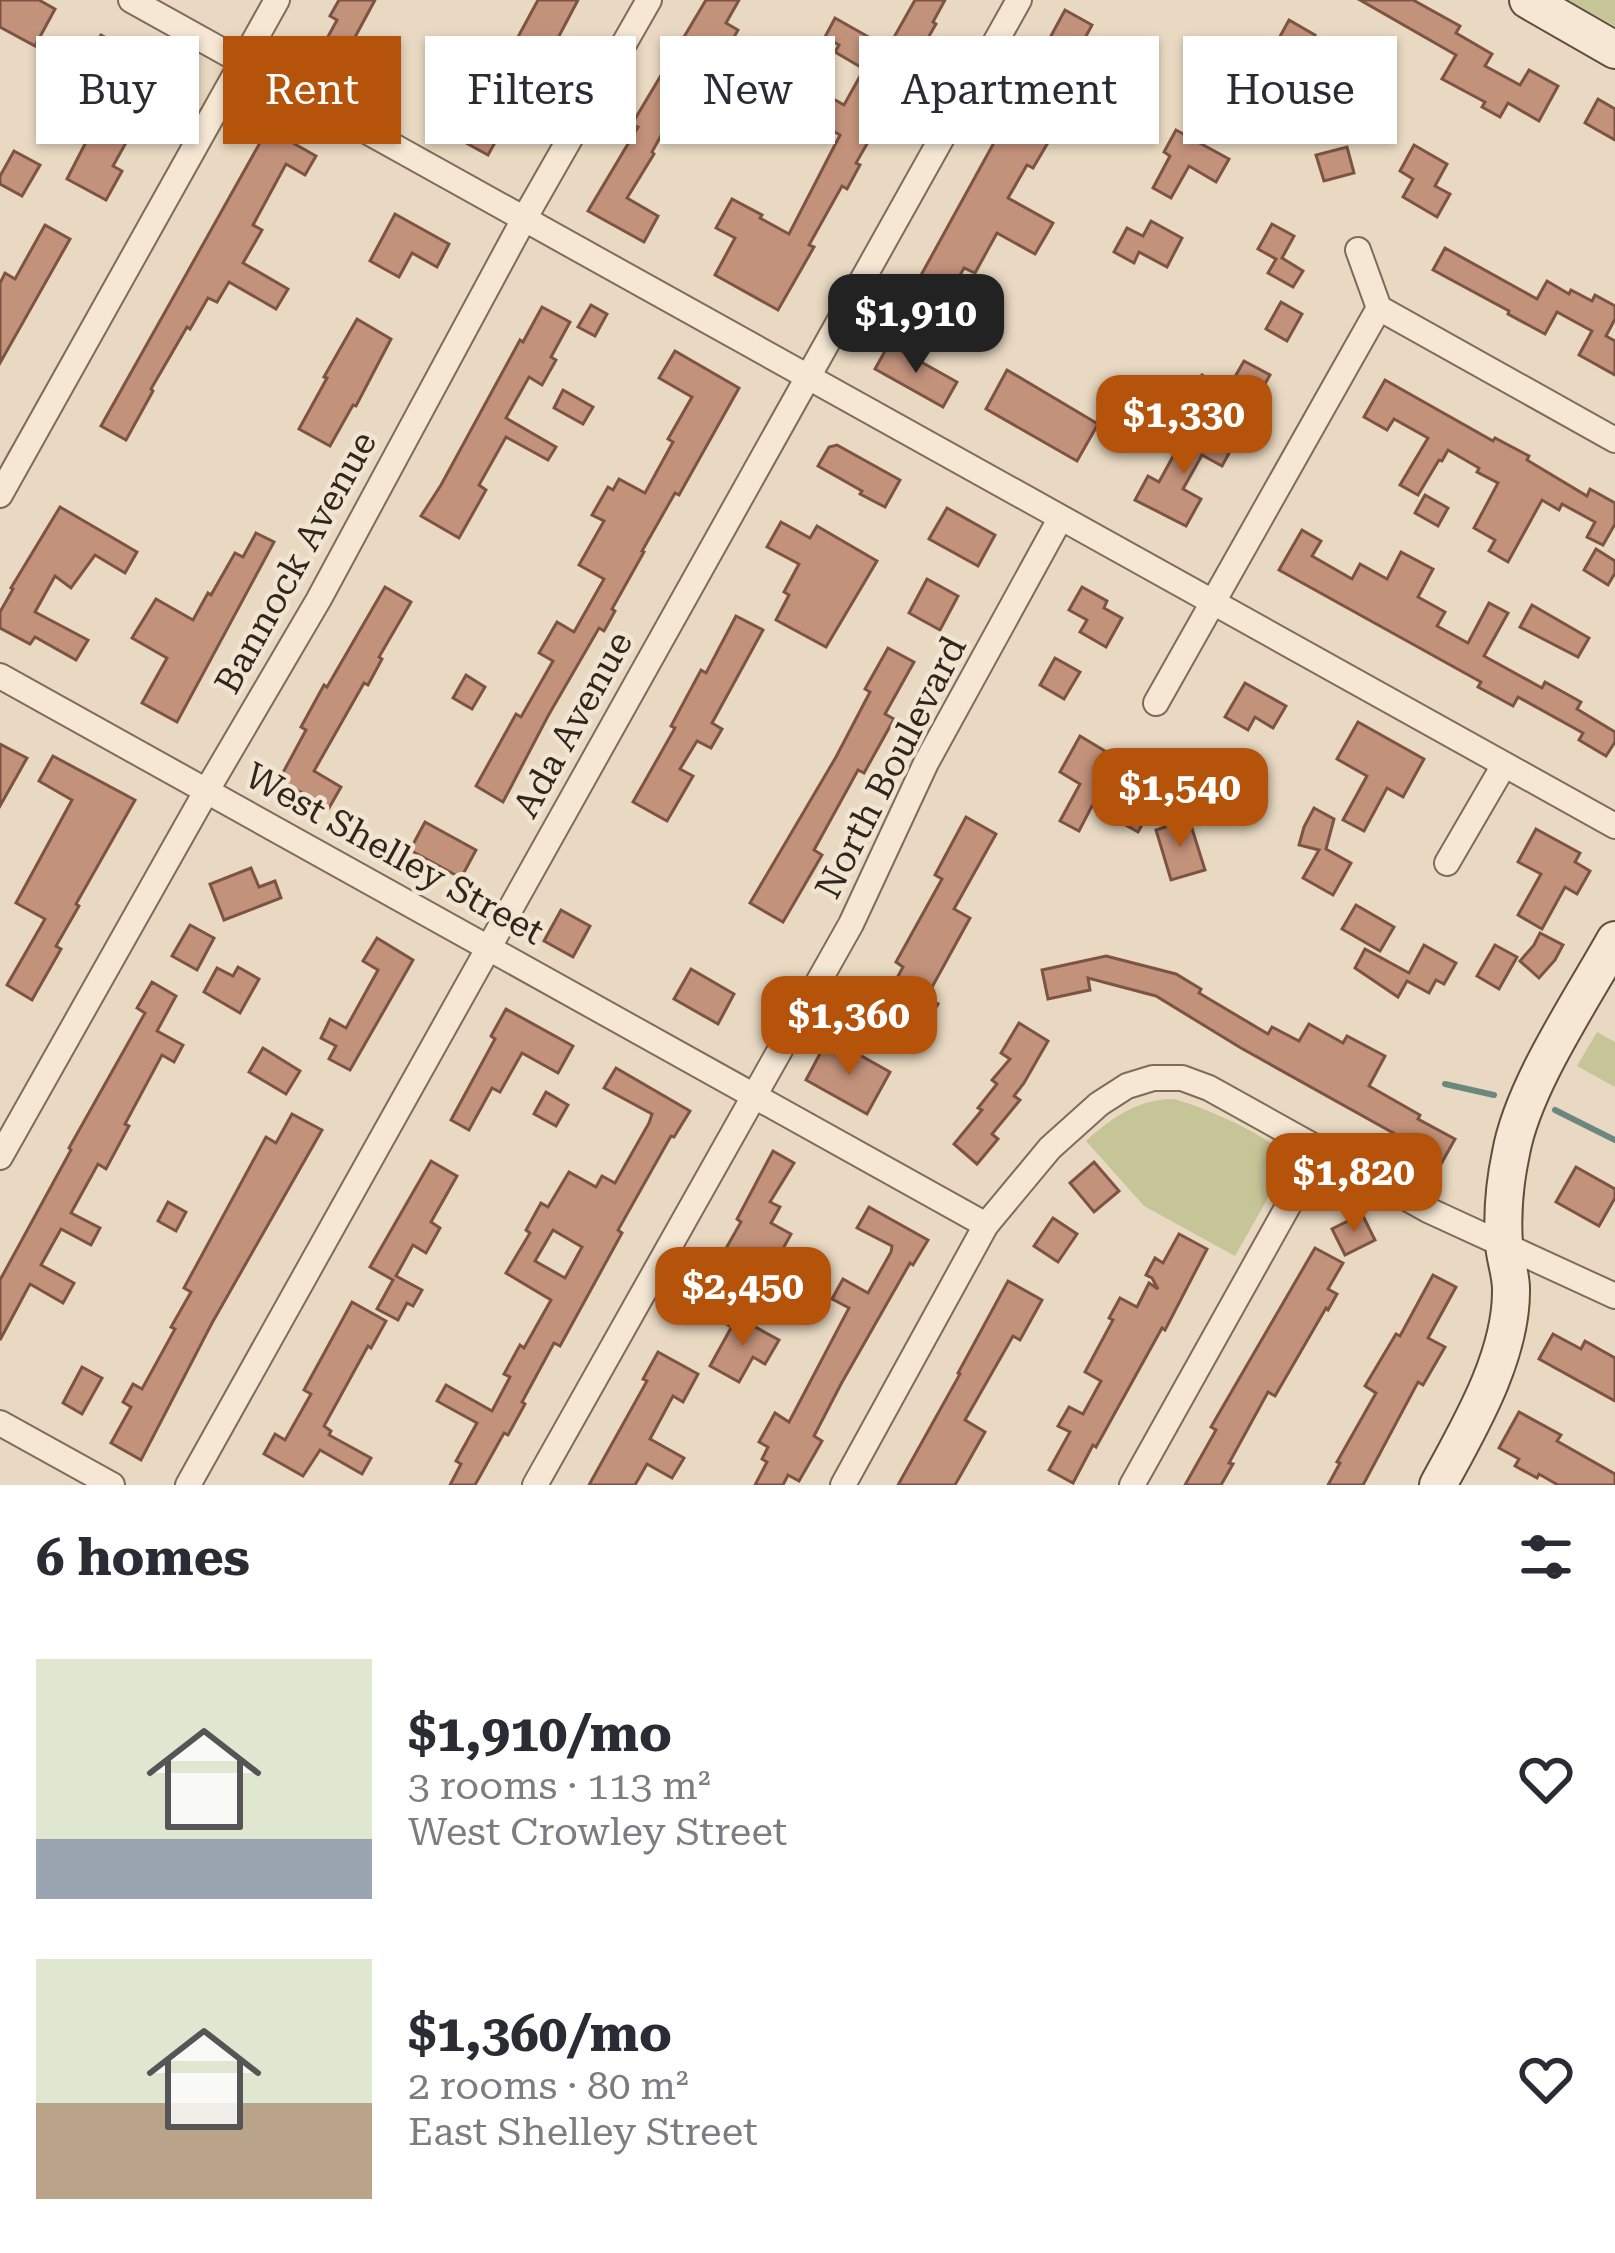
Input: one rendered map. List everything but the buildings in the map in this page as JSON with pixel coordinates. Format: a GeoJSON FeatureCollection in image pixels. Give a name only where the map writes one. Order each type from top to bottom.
{"type":"FeatureCollection","features":[{"type":"Feature","properties":{"kind":"street"},"geometry":{"type":"LineString","coordinates":[[131,0],[223,51]]}},
{"type":"Feature","properties":{"kind":"street"},"geometry":{"type":"LineString","coordinates":[[256,36],[277,0]]}},
{"type":"Feature","properties":{"kind":"street","name":"Bannock Avenue"},"geometry":{"type":"LineString","coordinates":[[0,1157],[319,599],[524,219],[650,0]]}},
{"type":"Feature","properties":{"kind":"street","name":"Ada Avenue"},"geometry":{"type":"LineString","coordinates":[[188,1485],[1019,0]]}},
{"type":"Feature","properties":{"kind":"street"},"geometry":{"type":"LineString","coordinates":[[1528,0],[1615,50]]}},
{"type":"Feature","properties":{"kind":"street"},"geometry":{"type":"LineString","coordinates":[[0,495],[223,95]]}},
{"type":"Feature","properties":{"kind":"street"},"geometry":{"type":"LineString","coordinates":[[390,144],[1615,826]]}},
{"type":"Feature","properties":{"kind":"street"},"geometry":{"type":"LineString","coordinates":[[1358,250],[1378,308],[1615,440]]}},
{"type":"Feature","properties":{"kind":"street"},"geometry":{"type":"LineString","coordinates":[[1156,703],[1378,308]]}},
{"type":"Feature","properties":{"kind":"street","name":"North Boulevard"},"geometry":{"type":"LineString","coordinates":[[535,1485],[851,924],[926,763],[1060,519]]}},
{"type":"Feature","properties":{"kind":"street","name":"West Shelley Street"},"geometry":{"type":"LineString","coordinates":[[0,676],[986,1225]]}},
{"type":"Feature","properties":{"kind":"street"},"geometry":{"type":"LineString","coordinates":[[1447,863],[1504,765]]}},
{"type":"Feature","properties":{"kind":"street"},"geometry":{"type":"LineString","coordinates":[[1444,1483],[1503,1342],[1511,1290],[1504,1243],[1510,1154],[1522,1114],[1615,940]]}},
{"type":"Feature","properties":{"kind":"street"},"geometry":{"type":"LineString","coordinates":[[844,1485],[986,1225],[1050,1148],[1099,1104],[1127,1086],[1153,1078],[1182,1078],[1209,1088],[1429,1210],[1615,1297]]}},
{"type":"Feature","properties":{"kind":"street"},"geometry":{"type":"LineString","coordinates":[[1132,1485],[1320,1149]]}},
{"type":"Feature","properties":{"kind":"street"},"geometry":{"type":"LineString","coordinates":[[0,1423],[112,1485]]}},
{"type":"Feature","properties":{"kind":"green space"},"geometry":{"type":"Polygon","coordinates":[[[1568,0],[1615,0],[1615,26],[1568,0]]]}},
{"type":"Feature","properties":{"kind":"green space"},"geometry":{"type":"Polygon","coordinates":[[[1597,1032],[1615,1042],[1615,1087],[1577,1066],[1597,1032]]]}},
{"type":"Feature","properties":{"kind":"green space"},"geometry":{"type":"Polygon","coordinates":[[[1173,1099],[1250,1130],[1284,1158],[1282,1173],[1235,1256],[1144,1206],[1086,1141],[1126,1111],[1173,1099]]]}},
{"type":"Feature","properties":{"kind":"waterway"},"geometry":{"type":"LineString","coordinates":[[1445,1084],[1494,1095]]}},
{"type":"Feature","properties":{"kind":"waterway"},"geometry":{"type":"LineString","coordinates":[[1555,1110],[1615,1140]]}}]}
